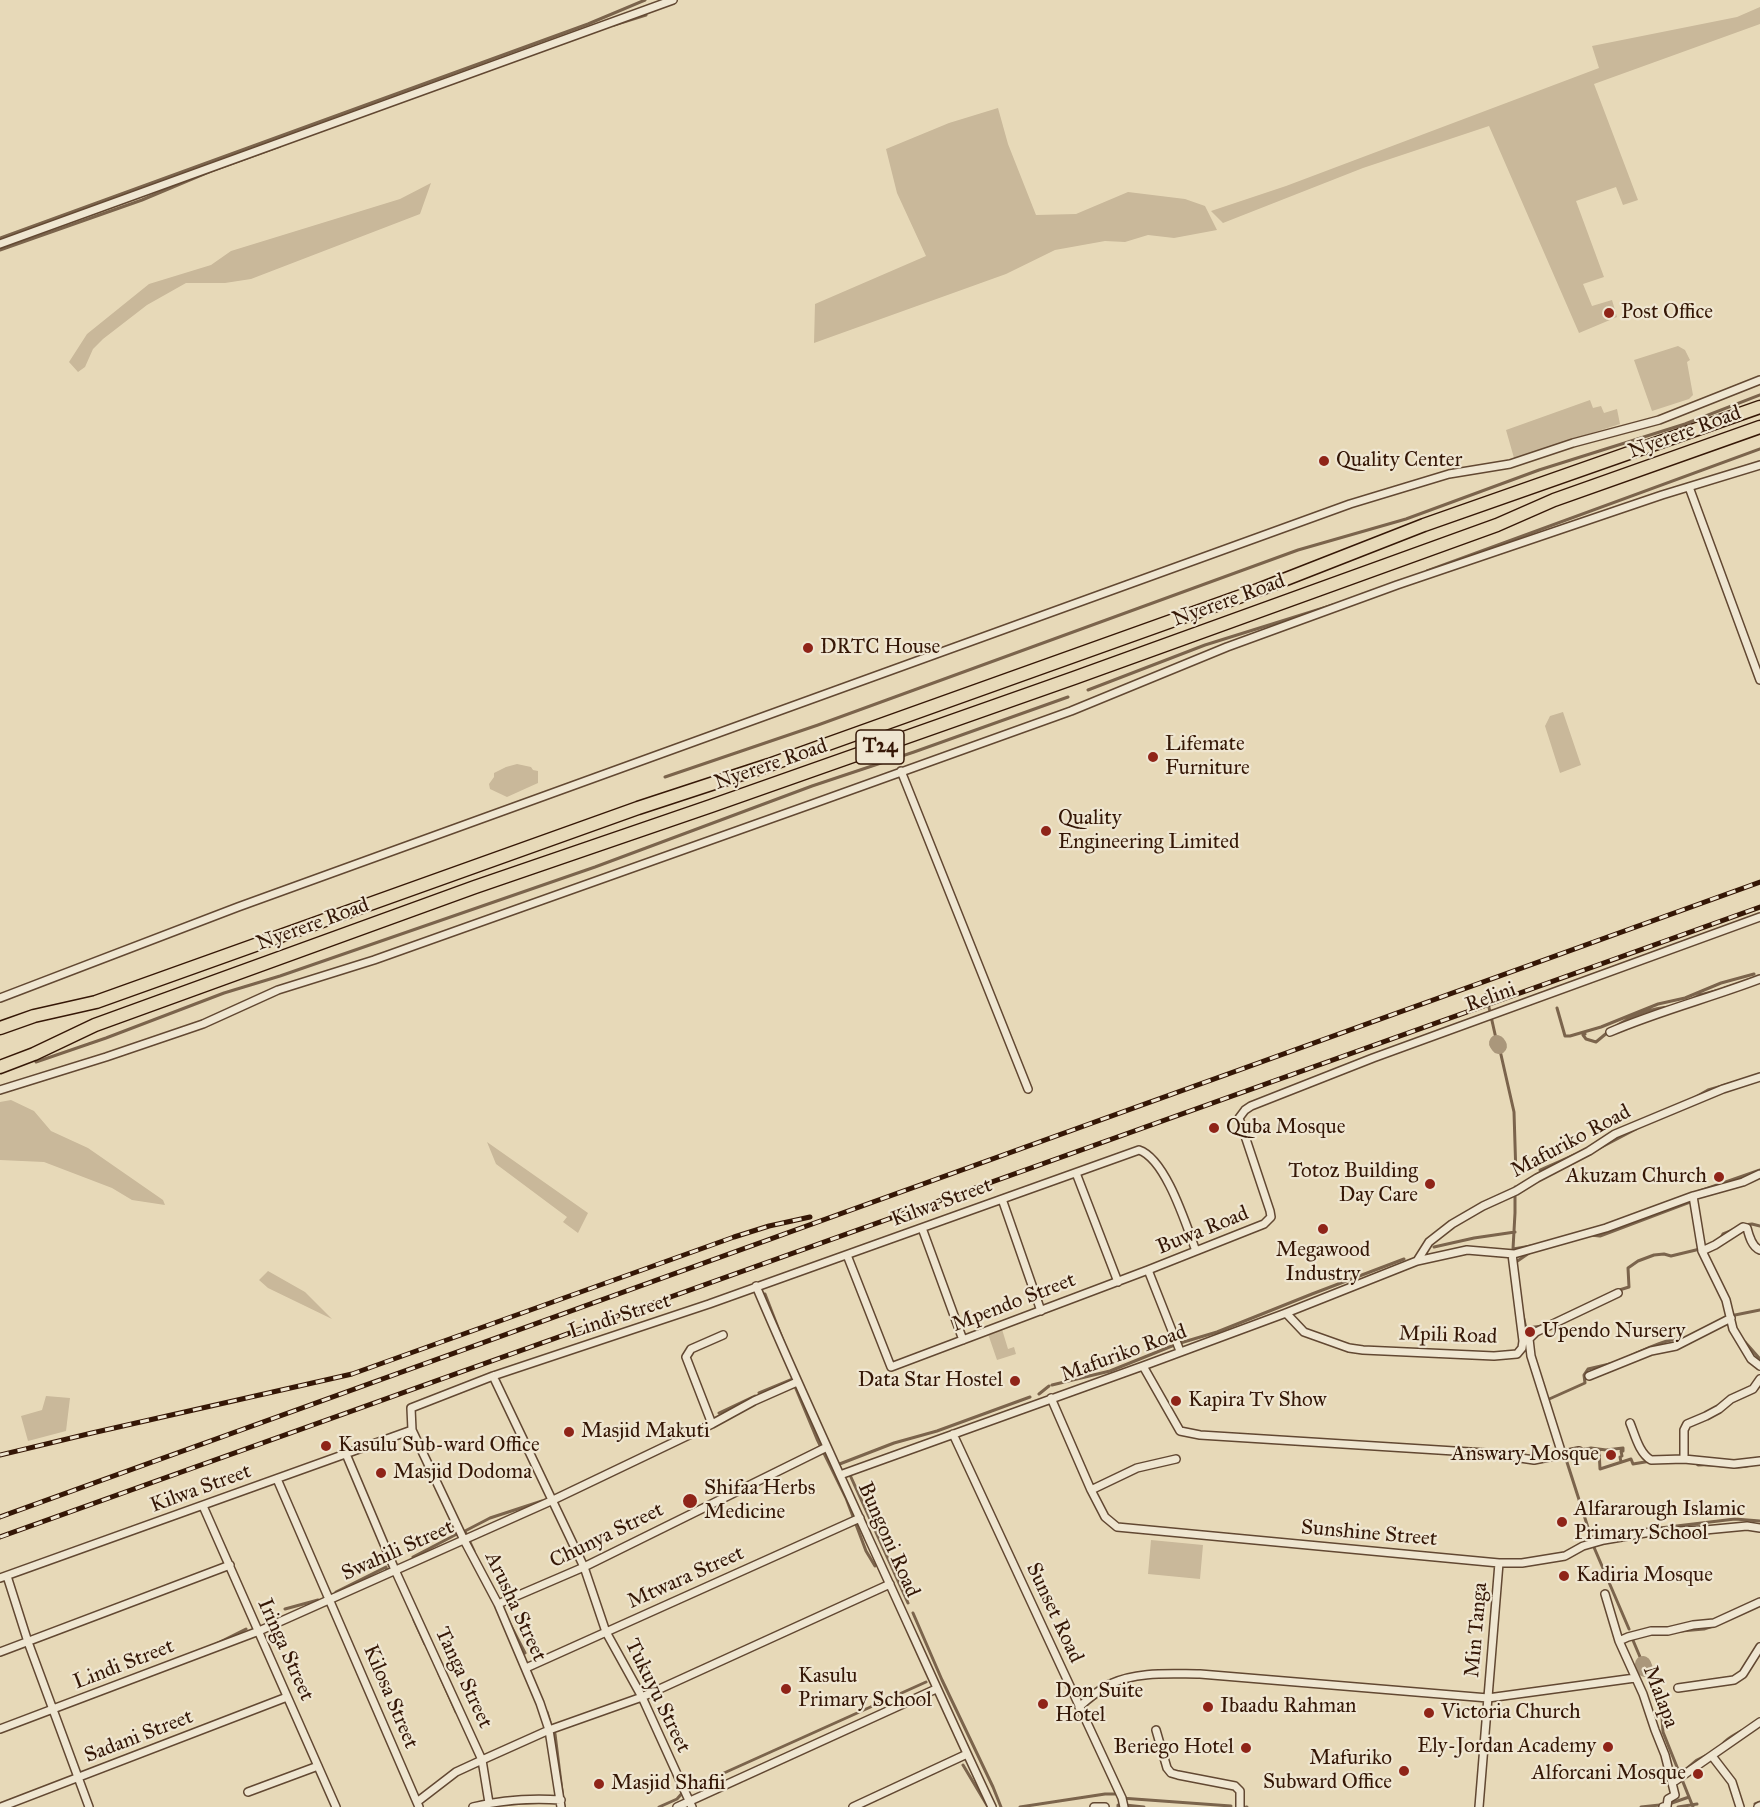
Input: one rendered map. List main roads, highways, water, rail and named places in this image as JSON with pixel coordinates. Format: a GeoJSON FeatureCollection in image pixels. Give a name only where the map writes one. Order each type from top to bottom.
{"type":"FeatureCollection","features":[{"type":"Feature","properties":{"kind":"highway","name":"Nyerere Road"},"geometry":{"type":"LineString","coordinates":[[0,1028],[34,1016],[96,1002],[638,808],[769,765],[1258,590],[1434,522],[1760,407]]}},
{"type":"Feature","properties":{"kind":"highway","name":"Nyerere Road"},"geometry":{"type":"LineString","coordinates":[[0,1067],[106,1021],[475,887],[711,807],[1074,678],[1497,525],[1554,500],[1760,427]]}},
{"type":"Feature","properties":{"kind":"waterway"},"geometry":{"type":"LineString","coordinates":[[0,238],[588,24],[645,0]]}},
{"type":"Feature","properties":{"kind":"waterway"},"geometry":{"type":"LineString","coordinates":[[614,25],[646,15]]}},
{"type":"Feature","properties":{"kind":"waterway"},"geometry":{"type":"LineString","coordinates":[[0,250],[142,200],[211,171],[280,146]]}},
{"type":"Feature","properties":{"kind":"waterway"},"geometry":{"type":"LineString","coordinates":[[665,777],[818,725],[1298,550],[1406,519],[1539,470],[1685,424],[1760,395]]}},
{"type":"Feature","properties":{"kind":"waterway"},"geometry":{"type":"LineString","coordinates":[[1427,571],[1760,449]]}},
{"type":"Feature","properties":{"kind":"waterway"},"geometry":{"type":"LineString","coordinates":[[1088,690],[1205,645],[1333,605]]}},
{"type":"Feature","properties":{"kind":"waterway"},"geometry":{"type":"LineString","coordinates":[[36,1062],[224,993],[280,976],[595,867],[812,786],[1068,697]]}},
{"type":"Feature","properties":{"kind":"waterway"},"geometry":{"type":"LineString","coordinates":[[1557,1008],[1565,1036],[1570,1036],[1601,1027],[1658,1004],[1685,998],[1721,983],[1754,974]]}},
{"type":"Feature","properties":{"kind":"waterway"},"geometry":{"type":"LineString","coordinates":[[1725,988],[1738,984]]}},
{"type":"Feature","properties":{"kind":"waterway"},"geometry":{"type":"LineString","coordinates":[[1688,1001],[1716,991]]}},
{"type":"Feature","properties":{"kind":"waterway"},"geometry":{"type":"LineString","coordinates":[[1486,994],[1497,1043]]}},
{"type":"Feature","properties":{"kind":"waterway"},"geometry":{"type":"LineString","coordinates":[[1613,1028],[1640,1014],[1671,1007]]}},
{"type":"Feature","properties":{"kind":"waterway"},"geometry":{"type":"LineString","coordinates":[[1585,1034],[1583,1035],[1586,1039],[1596,1042],[1608,1032]]}},
{"type":"Feature","properties":{"kind":"waterway"},"geometry":{"type":"LineString","coordinates":[[1499,1046],[1514,1112],[1516,1176]]}},
{"type":"Feature","properties":{"kind":"waterway"},"geometry":{"type":"LineString","coordinates":[[1694,1098],[1708,1090],[1729,1084]]}},
{"type":"Feature","properties":{"kind":"waterway"},"geometry":{"type":"LineString","coordinates":[[1594,1151],[1636,1129]]}},
{"type":"Feature","properties":{"kind":"waterway"},"geometry":{"type":"LineString","coordinates":[[1540,1170],[1574,1155]]}},
{"type":"Feature","properties":{"kind":"waterway"},"geometry":{"type":"LineString","coordinates":[[1697,1192],[1760,1170]]}},
{"type":"Feature","properties":{"kind":"waterway"},"geometry":{"type":"LineString","coordinates":[[1515,1187],[1513,1249],[1515,1250]]}},
{"type":"Feature","properties":{"kind":"waterway"},"geometry":{"type":"LineString","coordinates":[[1590,1235],[1600,1236],[1690,1202]]}},
{"type":"Feature","properties":{"kind":"waterway"},"geometry":{"type":"LineString","coordinates":[[1744,1225],[1760,1226]]}},
{"type":"Feature","properties":{"kind":"waterway"},"geometry":{"type":"LineString","coordinates":[[1720,1240],[1723,1234],[1733,1230]]}},
{"type":"Feature","properties":{"kind":"waterway"},"geometry":{"type":"LineString","coordinates":[[1434,1247],[1515,1232]]}},
{"type":"Feature","properties":{"kind":"waterway"},"geometry":{"type":"LineString","coordinates":[[1513,1249],[1531,1246]]}},
{"type":"Feature","properties":{"kind":"waterway"},"geometry":{"type":"LineString","coordinates":[[1616,1291],[1629,1287],[1628,1268],[1638,1261],[1654,1255],[1671,1256],[1700,1249]]}},
{"type":"Feature","properties":{"kind":"waterway"},"geometry":{"type":"LineString","coordinates":[[1516,1262],[1532,1251]]}},
{"type":"Feature","properties":{"kind":"waterway"},"geometry":{"type":"LineString","coordinates":[[1052,1385],[1110,1371],[1404,1259]]}},
{"type":"Feature","properties":{"kind":"waterway"},"geometry":{"type":"LineString","coordinates":[[765,1294],[784,1343]]}},
{"type":"Feature","properties":{"kind":"waterway"},"geometry":{"type":"LineString","coordinates":[[1730,1316],[1760,1310]]}},
{"type":"Feature","properties":{"kind":"waterway"},"geometry":{"type":"LineString","coordinates":[[1522,1311],[1528,1337]]}},
{"type":"Feature","properties":{"kind":"waterway"},"geometry":{"type":"LineString","coordinates":[[1526,1328],[1543,1326]]}},
{"type":"Feature","properties":{"kind":"waterway"},"geometry":{"type":"LineString","coordinates":[[1626,1358],[1661,1343],[1683,1339]]}},
{"type":"Feature","properties":{"kind":"waterway"},"geometry":{"type":"LineString","coordinates":[[1745,1342],[1760,1359]]}},
{"type":"Feature","properties":{"kind":"waterway"},"geometry":{"type":"LineString","coordinates":[[1547,1400],[1585,1383],[1584,1375],[1588,1369],[1614,1363]]}},
{"type":"Feature","properties":{"kind":"waterway"},"geometry":{"type":"LineString","coordinates":[[759,1393],[793,1379]]}},
{"type":"Feature","properties":{"kind":"waterway"},"geometry":{"type":"LineString","coordinates":[[794,1384],[817,1439],[846,1498],[866,1551],[875,1566]]}},
{"type":"Feature","properties":{"kind":"waterway"},"geometry":{"type":"LineString","coordinates":[[1039,1394],[1049,1386]]}},
{"type":"Feature","properties":{"kind":"waterway"},"geometry":{"type":"LineString","coordinates":[[719,1413],[755,1396]]}},
{"type":"Feature","properties":{"kind":"waterway"},"geometry":{"type":"LineString","coordinates":[[837,1465],[894,1443],[937,1431],[1030,1397]]}},
{"type":"Feature","properties":{"kind":"waterway"},"geometry":{"type":"LineString","coordinates":[[1580,1450],[1623,1448],[1621,1462]]}},
{"type":"Feature","properties":{"kind":"waterway"},"geometry":{"type":"LineString","coordinates":[[1599,1450],[1600,1469],[1631,1459],[1633,1464],[1651,1461]]}},
{"type":"Feature","properties":{"kind":"waterway"},"geometry":{"type":"LineString","coordinates":[[1565,1456],[1592,1540]]}},
{"type":"Feature","properties":{"kind":"waterway"},"geometry":{"type":"LineString","coordinates":[[1695,1462],[1698,1465],[1733,1467],[1755,1464]]}},
{"type":"Feature","properties":{"kind":"waterway"},"geometry":{"type":"LineString","coordinates":[[850,1475],[908,1603]]}},
{"type":"Feature","properties":{"kind":"waterway"},"geometry":{"type":"LineString","coordinates":[[466,1534],[465,1531],[490,1518],[542,1501]]}},
{"type":"Feature","properties":{"kind":"waterway"},"geometry":{"type":"LineString","coordinates":[[1643,1530],[1735,1519],[1760,1521]]}},
{"type":"Feature","properties":{"kind":"waterway"},"geometry":{"type":"LineString","coordinates":[[413,1557],[457,1534]]}},
{"type":"Feature","properties":{"kind":"waterway"},"geometry":{"type":"LineString","coordinates":[[1591,1537],[1610,1536]]}},
{"type":"Feature","properties":{"kind":"waterway"},"geometry":{"type":"LineString","coordinates":[[468,1538],[474,1551]]}},
{"type":"Feature","properties":{"kind":"waterway"},"geometry":{"type":"LineString","coordinates":[[1593,1545],[1629,1629]]}},
{"type":"Feature","properties":{"kind":"waterway"},"geometry":{"type":"LineString","coordinates":[[336,1592],[386,1567],[387,1571]]}},
{"type":"Feature","properties":{"kind":"waterway"},"geometry":{"type":"LineString","coordinates":[[285,1609],[318,1600]]}},
{"type":"Feature","properties":{"kind":"waterway"},"geometry":{"type":"LineString","coordinates":[[913,1613],[1001,1807]]}},
{"type":"Feature","properties":{"kind":"waterway"},"geometry":{"type":"LineString","coordinates":[[265,1619],[276,1614]]}},
{"type":"Feature","properties":{"kind":"waterway"},"geometry":{"type":"LineString","coordinates":[[414,1620],[425,1644]]}},
{"type":"Feature","properties":{"kind":"waterway"},"geometry":{"type":"LineString","coordinates":[[510,1624],[525,1653]]}},
{"type":"Feature","properties":{"kind":"waterway"},"geometry":{"type":"LineString","coordinates":[[1681,1631],[1713,1626]]}},
{"type":"Feature","properties":{"kind":"waterway"},"geometry":{"type":"LineString","coordinates":[[214,1645],[246,1629]]}},
{"type":"Feature","properties":{"kind":"waterway"},"geometry":{"type":"LineString","coordinates":[[1632,1638],[1643,1664]]}},
{"type":"Feature","properties":{"kind":"waterway"},"geometry":{"type":"LineString","coordinates":[[1643,1664],[1645,1669]]}},
{"type":"Feature","properties":{"kind":"waterway"},"geometry":{"type":"LineString","coordinates":[[1645,1669],[1662,1718],[1663,1732],[1693,1807]]}},
{"type":"Feature","properties":{"kind":"waterway"},"geometry":{"type":"LineString","coordinates":[[439,1674],[456,1712]]}},
{"type":"Feature","properties":{"kind":"waterway"},"geometry":{"type":"LineString","coordinates":[[659,1807],[677,1799],[684,1791],[926,1682]]}},
{"type":"Feature","properties":{"kind":"waterway"},"geometry":{"type":"LineString","coordinates":[[547,1712],[550,1722]]}},
{"type":"Feature","properties":{"kind":"waterway"},"geometry":{"type":"LineString","coordinates":[[1720,1749],[1726,1741],[1741,1731]]}},
{"type":"Feature","properties":{"kind":"waterway"},"geometry":{"type":"LineString","coordinates":[[555,1734],[564,1807]]}},
{"type":"Feature","properties":{"kind":"waterway"},"geometry":{"type":"LineString","coordinates":[[1684,1771],[1709,1754]]}},
{"type":"Feature","properties":{"kind":"waterway"},"geometry":{"type":"LineString","coordinates":[[963,1765],[988,1807]]}},
{"type":"Feature","properties":{"kind":"waterway"},"geometry":{"type":"LineString","coordinates":[[1020,1807],[1115,1794]]}},
{"type":"Feature","properties":{"kind":"waterway"},"geometry":{"type":"LineString","coordinates":[[1641,1807],[1669,1804],[1689,1797]]}},
{"type":"Feature","properties":{"kind":"waterway"},"geometry":{"type":"LineString","coordinates":[[1121,1798],[1231,1806]]}},
{"type":"Feature","properties":{"kind":"waterway"},"geometry":{"type":"LineString","coordinates":[[1755,1804],[1760,1802]]}},
{"type":"Feature","properties":{"kind":"waterway"},"geometry":{"type":"LineString","coordinates":[[1678,1807],[1697,1804]]}},
{"type":"Feature","properties":{"kind":"waterway"},"geometry":{"type":"LineString","coordinates":[[1125,1805],[1144,1807]]}},
{"type":"Feature","properties":{"kind":"railway"},"geometry":{"type":"LineString","coordinates":[[0,1517],[1760,882]]}},
{"type":"Feature","properties":{"kind":"railway"},"geometry":{"type":"LineString","coordinates":[[0,1537],[1760,907]]}},
{"type":"Feature","properties":{"kind":"railway"},"geometry":{"type":"LineString","coordinates":[[0,1455],[352,1374],[734,1237],[810,1217]]}},
{"type":"Feature","properties":{"kind":"place","name":"Post Office"},"geometry":{"type":"Point","coordinates":[1609,313]}},
{"type":"Feature","properties":{"kind":"place","name":"Quality Center"},"geometry":{"type":"Point","coordinates":[1324,461]}},
{"type":"Feature","properties":{"kind":"place","name":"DRTC House"},"geometry":{"type":"Point","coordinates":[808,648]}},
{"type":"Feature","properties":{"kind":"place","name":"Lifemate Furniture"},"geometry":{"type":"Point","coordinates":[1153,757]}},
{"type":"Feature","properties":{"kind":"place","name":"Quality Engineering Limited"},"geometry":{"type":"Point","coordinates":[1046,831]}},
{"type":"Feature","properties":{"kind":"place","name":"Quba Mosque"},"geometry":{"type":"Point","coordinates":[1214,1128]}},
{"type":"Feature","properties":{"kind":"place","name":"Akuzam Church"},"geometry":{"type":"Point","coordinates":[1719,1177]}},
{"type":"Feature","properties":{"kind":"place","name":"Totoz Building Day Care"},"geometry":{"type":"Point","coordinates":[1430,1184]}},
{"type":"Feature","properties":{"kind":"place","name":"Megawood Industry"},"geometry":{"type":"Point","coordinates":[1323,1229]}},
{"type":"Feature","properties":{"kind":"place","name":"Upendo Nursery"},"geometry":{"type":"Point","coordinates":[1530,1332]}},
{"type":"Feature","properties":{"kind":"place","name":"Data Star Hostel"},"geometry":{"type":"Point","coordinates":[1015,1381]}},
{"type":"Feature","properties":{"kind":"place","name":"Kapira Tv Show"},"geometry":{"type":"Point","coordinates":[1176,1401]}},
{"type":"Feature","properties":{"kind":"place","name":"Masjid Makuti"},"geometry":{"type":"Point","coordinates":[569,1432]}},
{"type":"Feature","properties":{"kind":"place","name":"Kasulu Sub-ward Office"},"geometry":{"type":"Point","coordinates":[326,1446]}},
{"type":"Feature","properties":{"kind":"place","name":"Answary Mosque"},"geometry":{"type":"Point","coordinates":[1611,1455]}},
{"type":"Feature","properties":{"kind":"place","name":"Masjid Dodoma"},"geometry":{"type":"Point","coordinates":[381,1473]}},
{"type":"Feature","properties":{"kind":"place","name":"Shifaa Herbs Medicine"},"geometry":{"type":"Point","coordinates":[690,1501]}},
{"type":"Feature","properties":{"kind":"place","name":"Alfararough Islamic Primary School"},"geometry":{"type":"Point","coordinates":[1562,1522]}},
{"type":"Feature","properties":{"kind":"place","name":"Kadiria Mosque"},"geometry":{"type":"Point","coordinates":[1564,1576]}},
{"type":"Feature","properties":{"kind":"place","name":"Kasulu Primary School"},"geometry":{"type":"Point","coordinates":[786,1689]}},
{"type":"Feature","properties":{"kind":"place","name":"Don Suite Hotel"},"geometry":{"type":"Point","coordinates":[1043,1704]}},
{"type":"Feature","properties":{"kind":"place","name":"Ibaadu Rahman"},"geometry":{"type":"Point","coordinates":[1208,1707]}},
{"type":"Feature","properties":{"kind":"place","name":"Victoria Church"},"geometry":{"type":"Point","coordinates":[1429,1713]}},
{"type":"Feature","properties":{"kind":"place","name":"Ely-Jordan Academy"},"geometry":{"type":"Point","coordinates":[1608,1747]}},
{"type":"Feature","properties":{"kind":"place","name":"Beriego Hotel"},"geometry":{"type":"Point","coordinates":[1246,1748]}},
{"type":"Feature","properties":{"kind":"place","name":"Mafuriko Subward Office"},"geometry":{"type":"Point","coordinates":[1404,1771]}},
{"type":"Feature","properties":{"kind":"place","name":"Alforcani Mosque"},"geometry":{"type":"Point","coordinates":[1698,1774]}},
{"type":"Feature","properties":{"kind":"place","name":"Masjid Shafii"},"geometry":{"type":"Point","coordinates":[599,1784]}}]}
